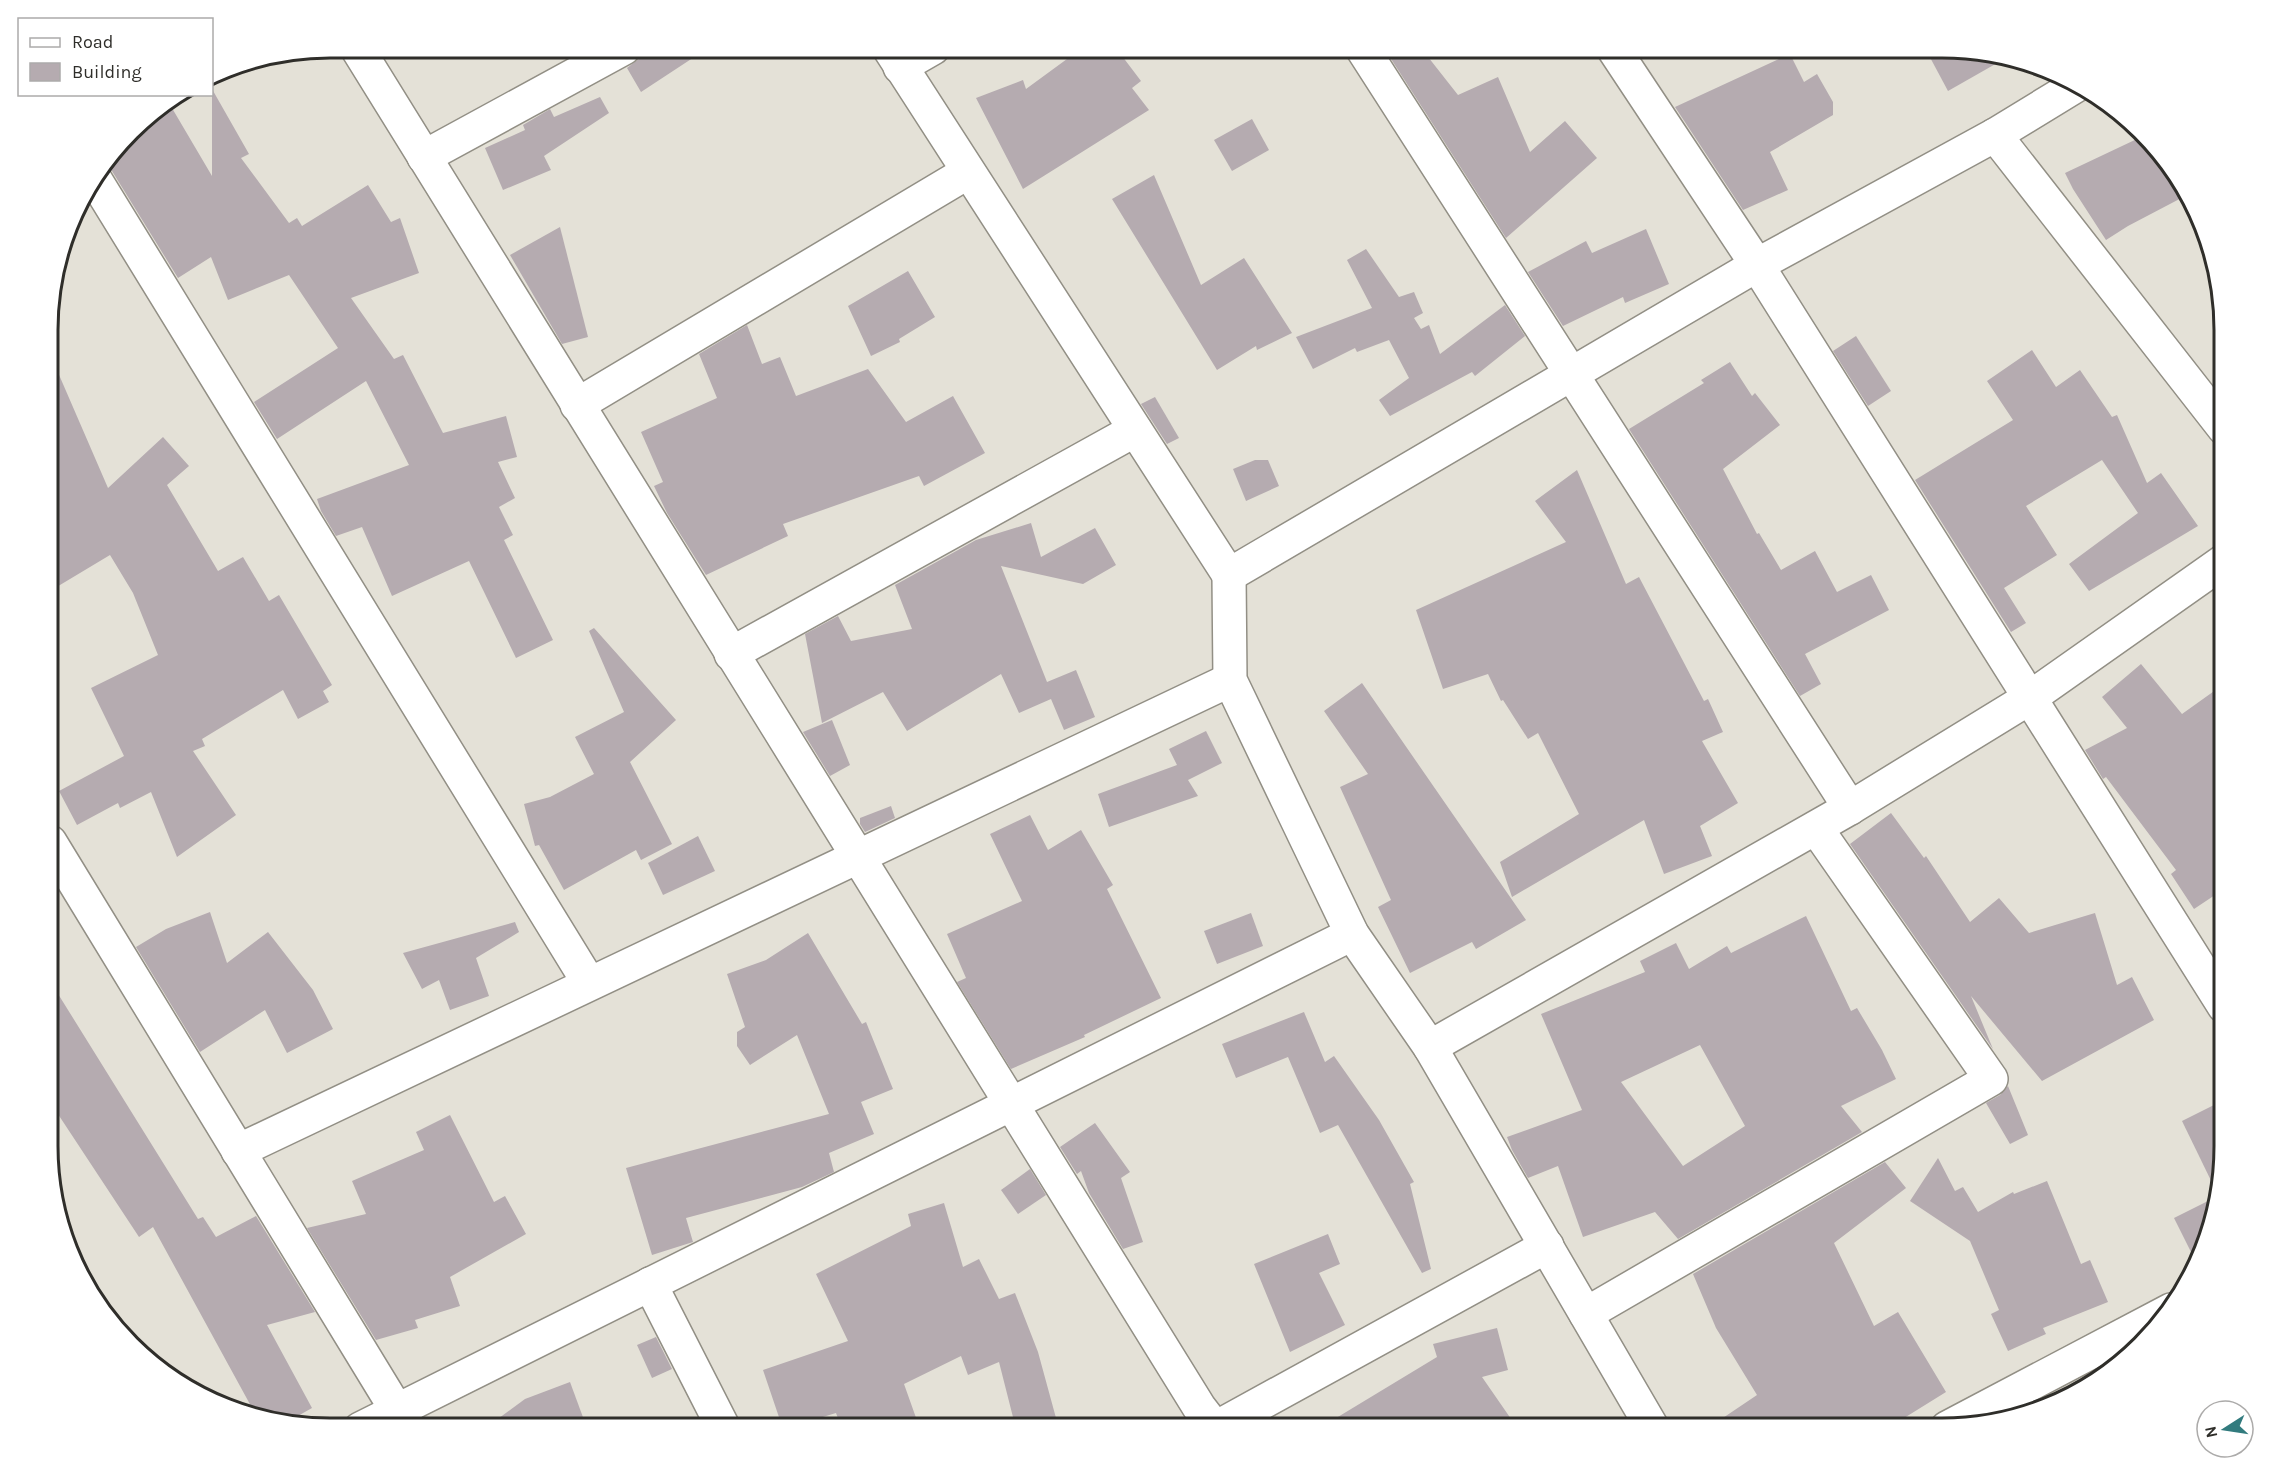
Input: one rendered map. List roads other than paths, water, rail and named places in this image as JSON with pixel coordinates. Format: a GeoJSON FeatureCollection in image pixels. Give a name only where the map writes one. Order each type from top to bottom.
{"type":"FeatureCollection","features":[{"type":"Feature","properties":{"kind":"street"},"geometry":{"type":"LineString","coordinates":[[363,58],[1011,1106],[1207,1418]]}},
{"type":"Feature","properties":{"kind":"street"},"geometry":{"type":"LineString","coordinates":[[424,157],[606,58]]}},
{"type":"Feature","properties":{"kind":"street"},"geometry":{"type":"LineString","coordinates":[[895,58],[1229,575],[1230,680],[1352,934],[1430,1047],[1647,1418]]}},
{"type":"Feature","properties":{"kind":"street"},"geometry":{"type":"LineString","coordinates":[[1368,58],[1850,808]]}},
{"type":"Feature","properties":{"kind":"street"},"geometry":{"type":"LineString","coordinates":[[1620,58],[1757,265],[2214,990]]}},
{"type":"Feature","properties":{"kind":"street"},"geometry":{"type":"LineString","coordinates":[[1229,575],[1757,265],[1995,135],[2065,88]]}},
{"type":"Feature","properties":{"kind":"street"},"geometry":{"type":"LineString","coordinates":[[1995,135],[2214,415]]}},
{"type":"Feature","properties":{"kind":"street"},"geometry":{"type":"LineString","coordinates":[[577,405],[968,172]]}},
{"type":"Feature","properties":{"kind":"street"},"geometry":{"type":"LineString","coordinates":[[99,187],[589,983]]}},
{"type":"Feature","properties":{"kind":"street"},"geometry":{"type":"LineString","coordinates":[[731,654],[1135,430]]}},
{"type":"Feature","properties":{"kind":"street"},"geometry":{"type":"LineString","coordinates":[[1430,1047],[1850,808],[2031,697],[2214,568]]}},
{"type":"Feature","properties":{"kind":"street"},"geometry":{"type":"LineString","coordinates":[[238,1151],[1230,680]]}},
{"type":"Feature","properties":{"kind":"street"},"geometry":{"type":"LineString","coordinates":[[1586,1314],[1991,1079],[1816,828]]}},
{"type":"Feature","properties":{"kind":"street"},"geometry":{"type":"LineString","coordinates":[[58,855],[402,1418]]}},
{"type":"Feature","properties":{"kind":"street"},"geometry":{"type":"LineString","coordinates":[[405,1418],[650,1284],[1352,934]]}},
{"type":"Feature","properties":{"kind":"street"},"geometry":{"type":"LineString","coordinates":[[1233,1418],[1547,1246]]}},
{"type":"Feature","properties":{"kind":"street"},"geometry":{"type":"LineString","coordinates":[[650,1284],[718,1418]]}},
{"type":"Feature","properties":{"kind":"street"},"geometry":{"type":"LineString","coordinates":[[1968,1417],[2152,1320]]}}]}
